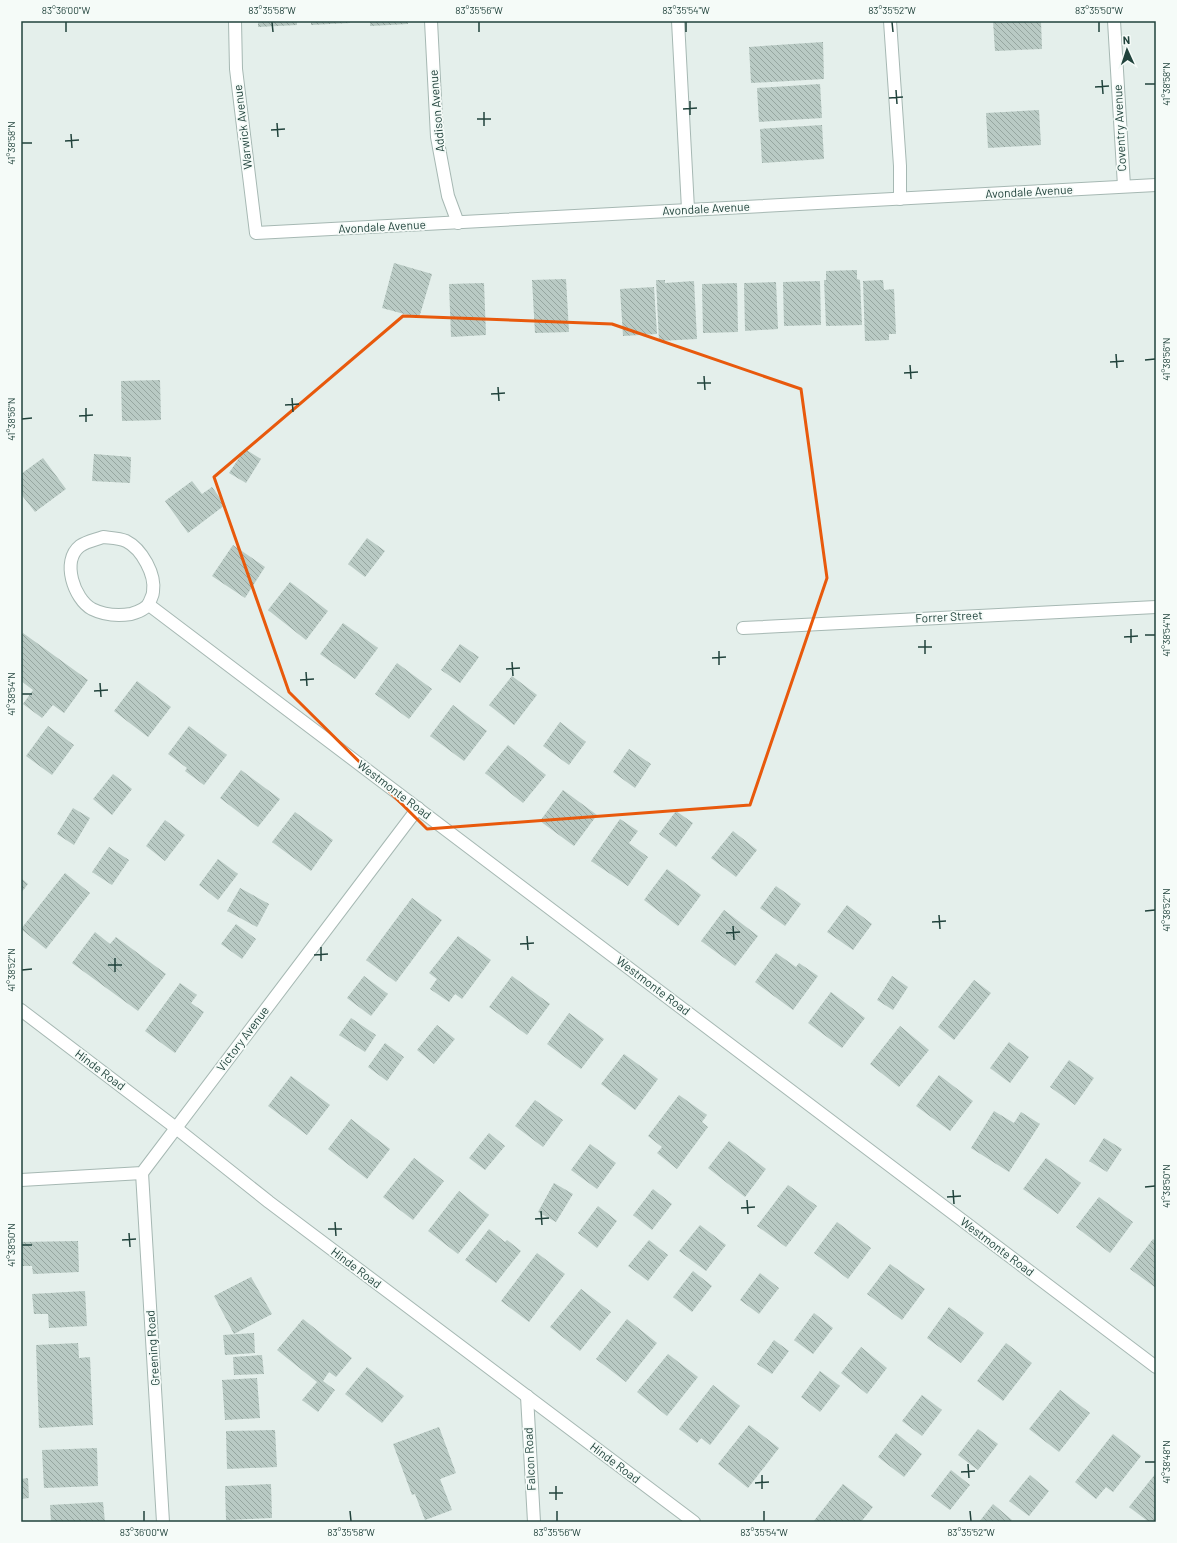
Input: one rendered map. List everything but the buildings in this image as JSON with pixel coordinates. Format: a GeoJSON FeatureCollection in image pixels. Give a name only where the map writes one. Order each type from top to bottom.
{"type":"FeatureCollection","features":[{"type":"Feature","properties":{"kind":"street","name":"Warwick Avenue"},"geometry":{"type":"LineString","coordinates":[[235,21],[236,69],[256,233]]}},
{"type":"Feature","properties":{"kind":"street","name":"Addison Avenue"},"geometry":{"type":"LineString","coordinates":[[431,21],[437,136],[448,196],[458,223]]}},
{"type":"Feature","properties":{"kind":"street"},"geometry":{"type":"LineString","coordinates":[[678,21],[688,209]]}},
{"type":"Feature","properties":{"kind":"street"},"geometry":{"type":"LineString","coordinates":[[890,21],[900,166],[900,199]]}},
{"type":"Feature","properties":{"kind":"street","name":"Coventry Avenue"},"geometry":{"type":"LineString","coordinates":[[1114,21],[1124,186]]}},
{"type":"Feature","properties":{"kind":"street","name":"Avondale Avenue"},"geometry":{"type":"LineString","coordinates":[[256,233],[1156,185]]}},
{"type":"Feature","properties":{"kind":"street"},"geometry":{"type":"LineString","coordinates":[[103,538],[116,538],[127,542],[136,549],[145,560],[151,572],[153,592],[148,605],[135,613],[121,615],[105,613],[93,609],[81,601],[75,587],[71,571],[71,563],[74,553],[89,541],[103,538]]}},
{"type":"Feature","properties":{"kind":"street","name":"Westmonte Road"},"geometry":{"type":"LineString","coordinates":[[148,605],[1156,1368]]}},
{"type":"Feature","properties":{"kind":"street","name":"Forrer Street"},"geometry":{"type":"LineString","coordinates":[[743,628],[1156,607]]}},
{"type":"Feature","properties":{"kind":"street","name":"Victory Avenue"},"geometry":{"type":"LineString","coordinates":[[142,1173],[418,808]]}},
{"type":"Feature","properties":{"kind":"street","name":"Hinde Road"},"geometry":{"type":"LineString","coordinates":[[21,1010],[176,1128],[269,1202],[694,1522]]}},
{"type":"Feature","properties":{"kind":"street"},"geometry":{"type":"LineString","coordinates":[[21,1180],[142,1173]]}},
{"type":"Feature","properties":{"kind":"street","name":"Greening Road"},"geometry":{"type":"LineString","coordinates":[[142,1173],[163,1522]]}},
{"type":"Feature","properties":{"kind":"street","name":"Falcon Road"},"geometry":{"type":"LineString","coordinates":[[527,1396],[534,1522]]}},
{"type":"Feature","properties":{"kind":"highlighted area"},"geometry":{"type":"Polygon","coordinates":[[[403,316],[612,324],[801,389],[827,578],[750,805],[427,829],[289,692],[214,477],[403,316]]]}}]}
